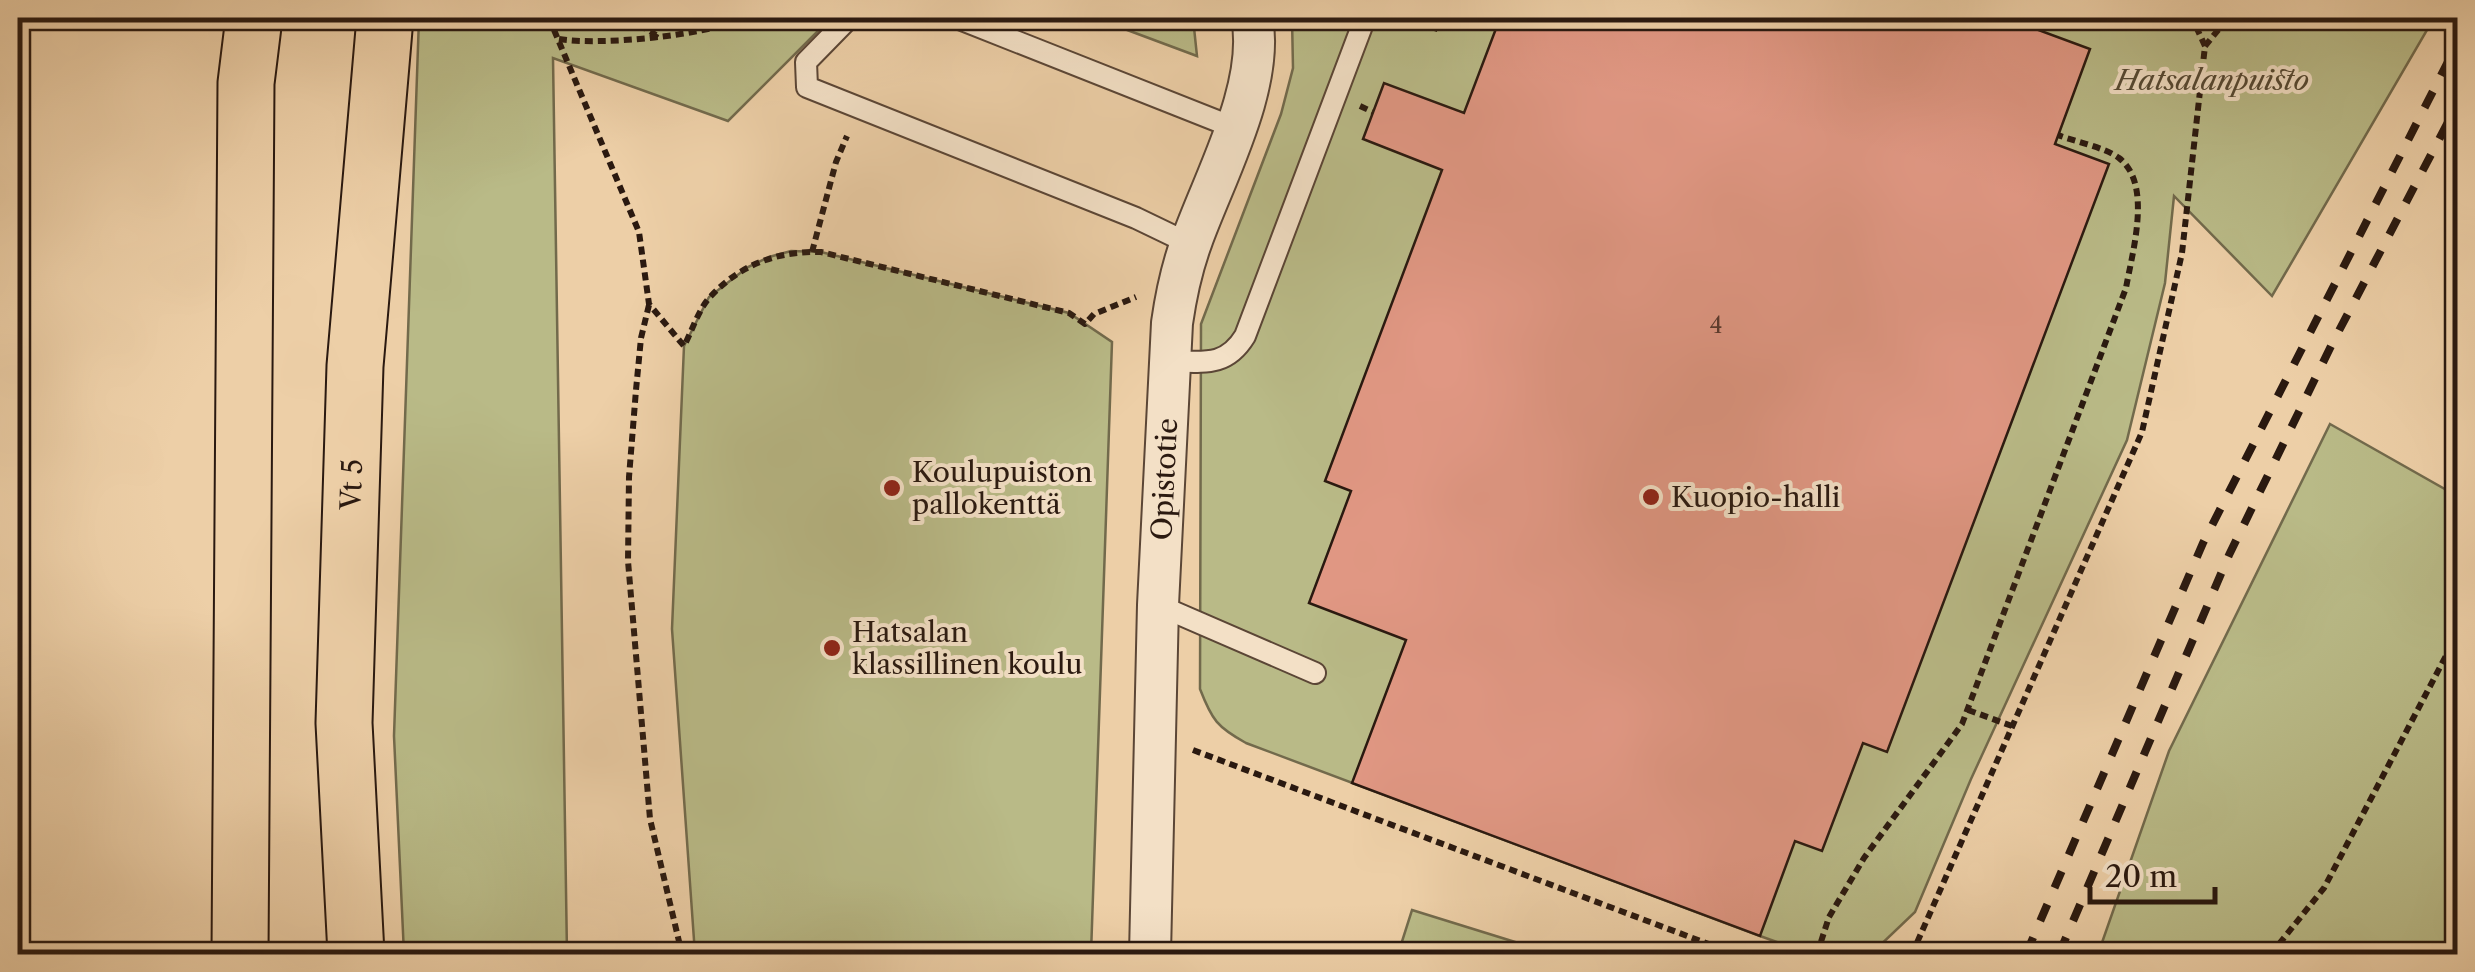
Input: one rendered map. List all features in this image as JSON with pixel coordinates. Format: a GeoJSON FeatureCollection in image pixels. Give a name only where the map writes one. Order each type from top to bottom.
{"type":"FeatureCollection","features":[{"type":"Feature","properties":{"kind":"highway"},"geometry":{"type":"LineString","coordinates":[[240,954],[246,83],[241,18]]}},
{"type":"Feature","properties":{"kind":"highway"},"geometry":{"type":"LineString","coordinates":[[246,83],[254,18]]}},
{"type":"Feature","properties":{"kind":"highway","name":"Vt 5"},"geometry":{"type":"LineString","coordinates":[[356,954],[344,723],[355,366],[387,33]]}},
{"type":"Feature","properties":{"kind":"street","name":"Opistotie"},"geometry":{"type":"LineString","coordinates":[[1150,954],[1158,605],[1172,323],[1178,282],[1190,244],[1235,128],[1252,71],[1252,18]]}},
{"type":"Feature","properties":{"kind":"lane"},"geometry":{"type":"LineString","coordinates":[[849,18],[806,62],[807,87],[1136,218],[1190,244]]}},
{"type":"Feature","properties":{"kind":"lane"},"geometry":{"type":"LineString","coordinates":[[957,18],[1235,128]]}},
{"type":"Feature","properties":{"kind":"lane"},"geometry":{"type":"LineString","coordinates":[[1171,361],[1218,360],[1236,351],[1246,336],[1364,18]]}},
{"type":"Feature","properties":{"kind":"lane"},"geometry":{"type":"LineString","coordinates":[[1158,605],[1315,673]]}},
{"type":"Feature","properties":{"kind":"path"},"geometry":{"type":"LineString","coordinates":[[549,18],[638,232],[649,304],[641,338],[628,560],[650,819],[682,954]]}},
{"type":"Feature","properties":{"kind":"path"},"geometry":{"type":"LineString","coordinates":[[628,18],[656,35]]}},
{"type":"Feature","properties":{"kind":"path"},"geometry":{"type":"LineString","coordinates":[[656,35],[663,18]]}},
{"type":"Feature","properties":{"kind":"path"},"geometry":{"type":"LineString","coordinates":[[559,39],[589,44],[724,27],[747,18]]}},
{"type":"Feature","properties":{"kind":"path"},"geometry":{"type":"LineString","coordinates":[[1434,32],[1439,18]]}},
{"type":"Feature","properties":{"kind":"path"},"geometry":{"type":"LineString","coordinates":[[1912,954],[2142,432],[2182,252],[2204,46],[2192,18]]}},
{"type":"Feature","properties":{"kind":"path"},"geometry":{"type":"LineString","coordinates":[[2204,46],[2228,18]]}},
{"type":"Feature","properties":{"kind":"path"},"geometry":{"type":"LineString","coordinates":[[812,252],[836,162],[859,108]]}},
{"type":"Feature","properties":{"kind":"path"},"geometry":{"type":"LineString","coordinates":[[1817,954],[1829,917],[1864,858],[1962,724],[2126,288],[2139,213],[2134,178],[2118,158],[2058,135]]}},
{"type":"Feature","properties":{"kind":"path"},"geometry":{"type":"LineString","coordinates":[[649,304],[684,346],[709,297],[748,268],[791,251],[812,252],[1069,313],[1085,324],[1094,314],[1145,293]]}},
{"type":"Feature","properties":{"kind":"path"},"geometry":{"type":"LineString","coordinates":[[2271,954],[2324,888],[2458,633]]}},
{"type":"Feature","properties":{"kind":"path"},"geometry":{"type":"LineString","coordinates":[[1968,710],[2012,726]]}},
{"type":"Feature","properties":{"kind":"path"},"geometry":{"type":"LineString","coordinates":[[1182,746],[1735,954]]}},
{"type":"Feature","properties":{"kind":"green space"},"geometry":{"type":"Polygon","coordinates":[[[419,18],[831,18],[728,121],[553,58],[567,954],[404,954],[394,736],[419,18]]]}},
{"type":"Feature","properties":{"kind":"green space"},"geometry":{"type":"Polygon","coordinates":[[[1095,18],[1193,18],[1197,56],[1095,18]]]}},
{"type":"Feature","properties":{"kind":"green space","name":"Kuopio-halli"},"geometry":{"type":"Polygon","coordinates":[[[1292,18],[2434,18],[2272,296],[2174,196],[2165,283],[2127,440],[1971,779],[1915,912],[1871,954],[1811,954],[1246,743],[1222,727],[1208,708],[1200,689],[1201,324],[1281,114],[1293,68],[1292,18]]]}},
{"type":"Feature","properties":{"kind":"green space","name":"Koulupuiston pallokenttä"},"geometry":{"type":"Polygon","coordinates":[[[791,251],[821,252],[1069,313],[1112,342],[1091,954],[695,954],[672,629],[684,346],[709,297],[748,267],[791,251]]]}},
{"type":"Feature","properties":{"kind":"green space"},"geometry":{"type":"Polygon","coordinates":[[[2330,424],[2457,496],[2457,954],[2098,954],[2169,751],[2330,424]]]}},
{"type":"Feature","properties":{"kind":"green space"},"geometry":{"type":"Polygon","coordinates":[[[1412,910],[1554,954],[1398,954],[1412,910]]]}},
{"type":"Feature","properties":{"kind":"building","name":"Kuopio-halli"},"geometry":{"type":"Polygon","coordinates":[[[1500,18],[2006,18],[2090,49],[2055,144],[2109,164],[1887,752],[1863,743],[1822,851],[1795,841],[1760,936],[1352,783],[1406,640],[1309,603],[1351,491],[1325,481],[1442,170],[1363,139],[1384,83],[1464,113],[1500,18]]]}},
{"type":"Feature","properties":{"kind":"railway"},"geometry":{"type":"LineString","coordinates":[[2026,954],[2203,543],[2458,42]]}},
{"type":"Feature","properties":{"kind":"railway"},"geometry":{"type":"LineString","coordinates":[[2059,954],[2229,555],[2332,344],[2458,103]]}},
{"type":"Feature","properties":{"kind":"place","name":"Koulupuiston pallokenttä"},"geometry":{"type":"Point","coordinates":[892,488]}},
{"type":"Feature","properties":{"kind":"place","name":"Kuopio-halli"},"geometry":{"type":"Point","coordinates":[1651,497]}},
{"type":"Feature","properties":{"kind":"place","name":"Hatsalan klassillinen koulu"},"geometry":{"type":"Point","coordinates":[832,648]}},
{"type":"Feature","properties":{"kind":"park label","name":"Hatsalanpuisto"},"geometry":{"type":"Point","coordinates":[2212,80]}}]}
